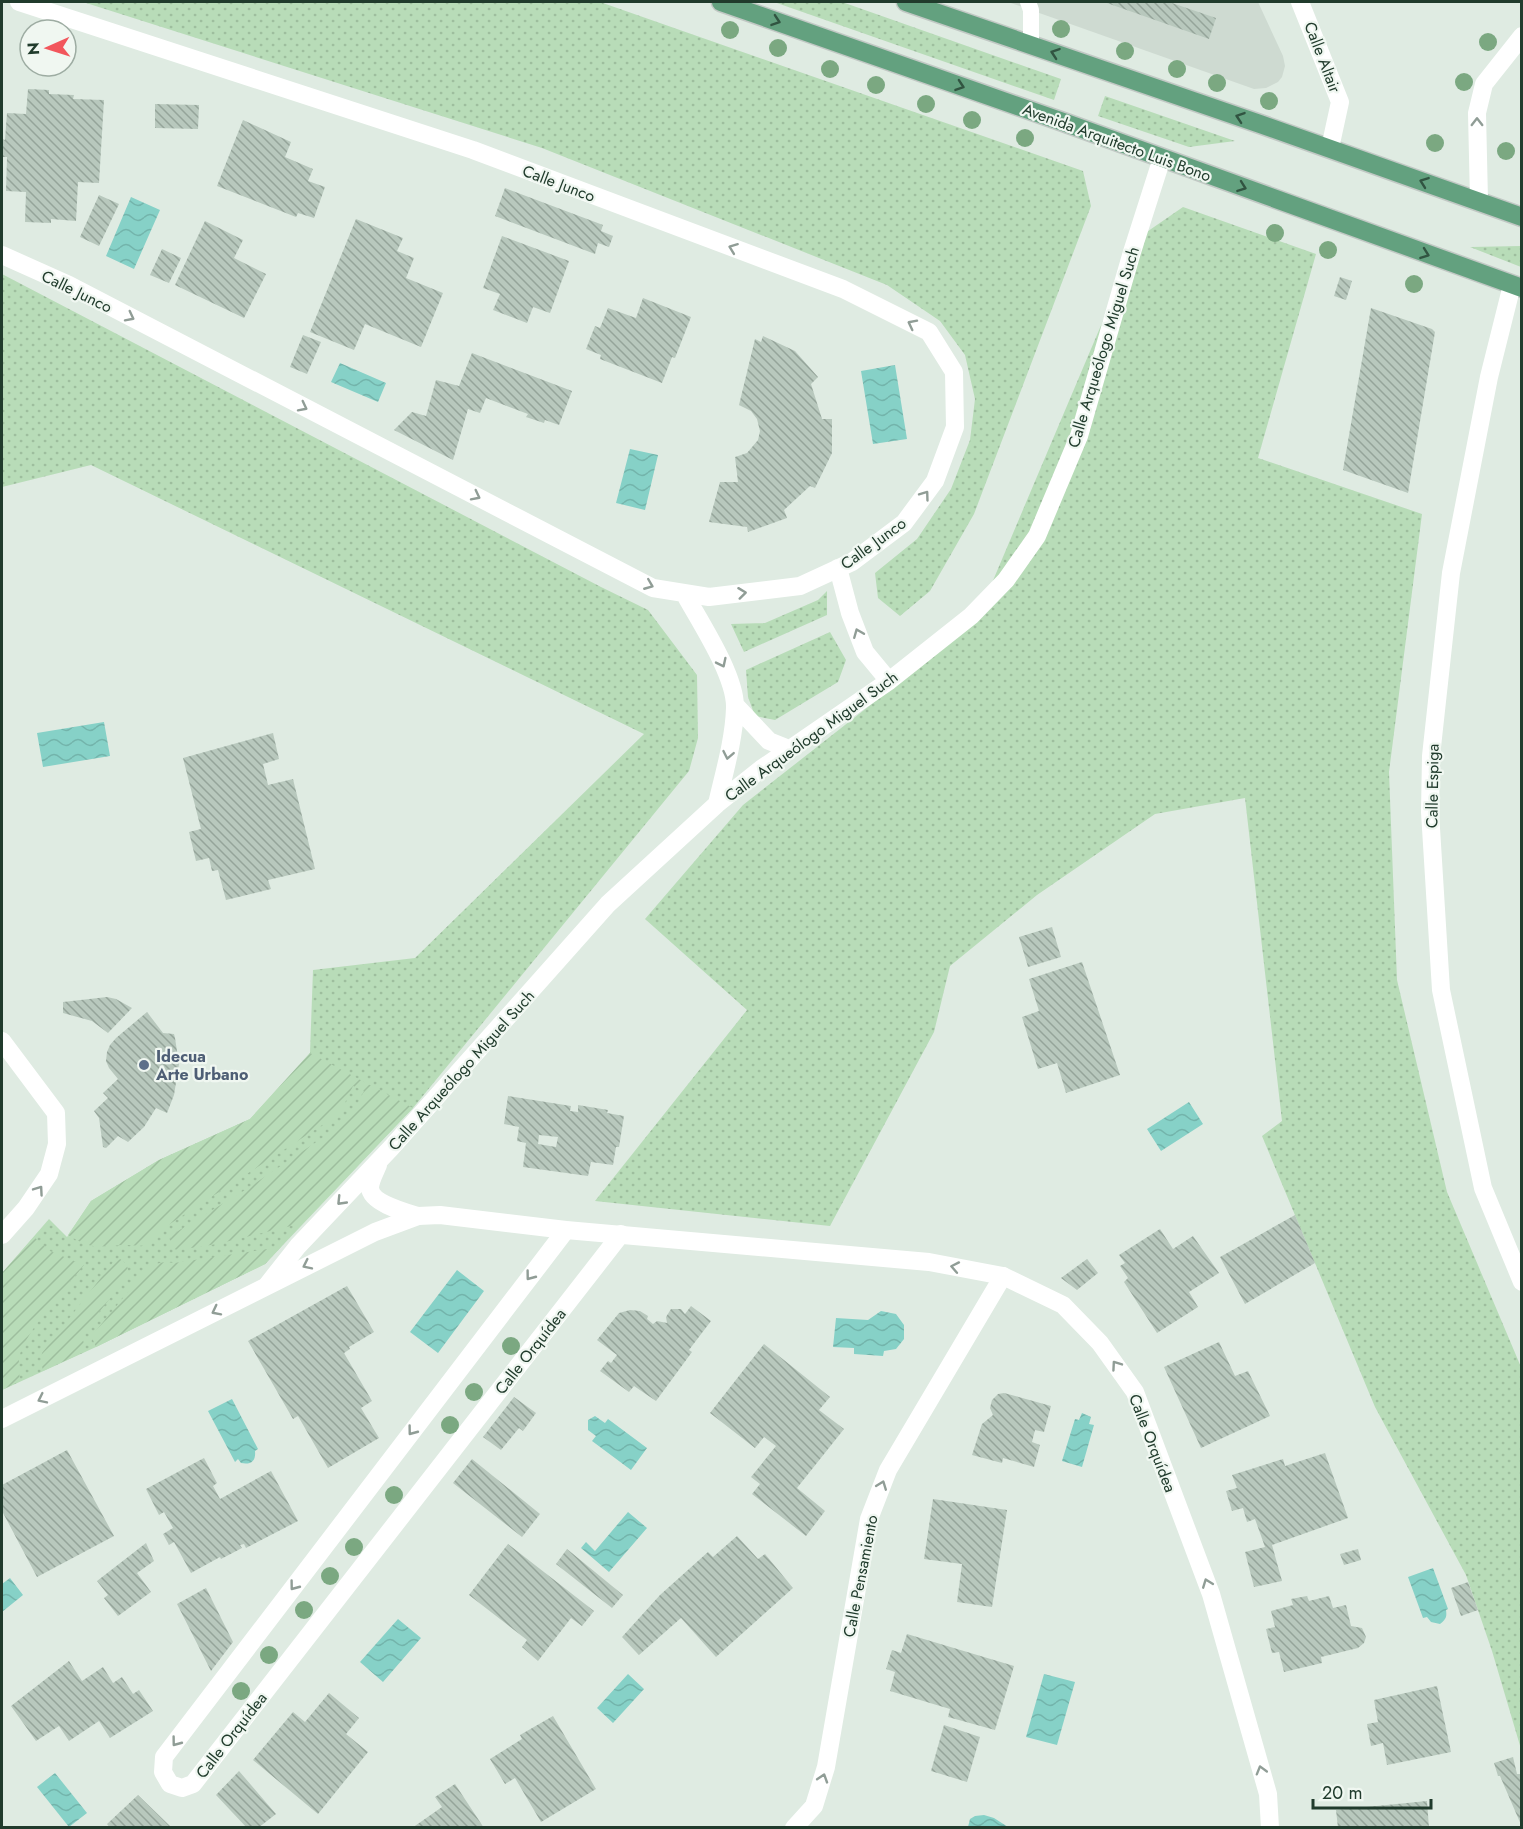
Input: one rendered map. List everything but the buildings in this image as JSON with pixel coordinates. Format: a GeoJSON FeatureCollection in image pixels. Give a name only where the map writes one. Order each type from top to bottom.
{"type":"FeatureCollection","features":[{"type":"Feature","properties":{"kind":"main road","name":"Avenida Arquitecto Luis Bono"},"geometry":{"type":"LineString","coordinates":[[721,2],[1518,286]]}},
{"type":"Feature","properties":{"kind":"main road"},"geometry":{"type":"LineString","coordinates":[[906,2],[1330,148],[1521,218]]}},
{"type":"Feature","properties":{"kind":"street","name":"Calle Junco"},"geometry":{"type":"LineString","coordinates":[[2,255],[69,285],[653,588],[709,597],[800,586],[852,562],[904,523],[935,481],[955,427],[954,372],[929,332],[843,289],[473,150],[19,2]]}},
{"type":"Feature","properties":{"kind":"street","name":"Calle Altair"},"geometry":{"type":"LineString","coordinates":[[1300,2],[1340,102],[1330,148]]}},
{"type":"Feature","properties":{"kind":"street"},"geometry":{"type":"LineString","coordinates":[[1479,201],[1477,112],[1484,84],[1521,36]]}},
{"type":"Feature","properties":{"kind":"street","name":"Calle Arqueólogo Miguel Such"},"geometry":{"type":"LineString","coordinates":[[268,1284],[298,1246],[381,1158],[608,904],[717,804],[761,769],[889,681],[971,616],[1006,580],[1037,536],[1079,436],[1132,252],[1162,158]]}},
{"type":"Feature","properties":{"kind":"street","name":"Calle Espiga"},"geometry":{"type":"LineString","coordinates":[[1518,286],[1489,377],[1451,573],[1431,756],[1430,812],[1441,990],[1483,1188],[1521,1282]]}},
{"type":"Feature","properties":{"kind":"street"},"geometry":{"type":"LineString","coordinates":[[838,568],[850,613],[865,652],[889,681]]}},
{"type":"Feature","properties":{"kind":"street"},"geometry":{"type":"LineString","coordinates":[[684,593],[726,668],[736,706],[717,804]]}},
{"type":"Feature","properties":{"kind":"street"},"geometry":{"type":"LineString","coordinates":[[736,706],[769,741],[789,749]]}},
{"type":"Feature","properties":{"kind":"street"},"geometry":{"type":"LineString","coordinates":[[2,1041],[56,1113],[57,1144],[49,1174],[26,1208],[2,1235]]}},
{"type":"Feature","properties":{"kind":"street","name":"Calle Orquídea"},"geometry":{"type":"LineString","coordinates":[[381,1158],[370,1185],[371,1194],[384,1204],[418,1216]]}},
{"type":"Feature","properties":{"kind":"street","name":"Calle Orquídea"},"geometry":{"type":"LineString","coordinates":[[2,1419],[268,1284],[375,1232],[418,1216],[440,1215],[566,1230],[929,1262],[1003,1276],[1063,1305],[1100,1343],[1135,1392],[1211,1594],[1268,1794],[1270,1827]]}},
{"type":"Feature","properties":{"kind":"street","name":"Calle Orquídea"},"geometry":{"type":"LineString","coordinates":[[566,1230],[164,1757],[164,1772],[170,1784],[182,1788],[193,1784],[621,1234]]}},
{"type":"Feature","properties":{"kind":"street","name":"Calle Pensamiento"},"geometry":{"type":"LineString","coordinates":[[794,1827],[814,1806],[826,1767],[869,1519],[888,1470],[1003,1276]]}},
{"type":"Feature","properties":{"kind":"lane"},"geometry":{"type":"LineString","coordinates":[[1028,2],[1031,10],[1031,45]]}},
{"type":"Feature","properties":{"kind":"shaded area"},"geometry":{"type":"Polygon","coordinates":[[[1008,2],[1258,2],[1283,56],[1285,66],[1278,82],[1266,88],[1254,89],[1008,2]]]}},
{"type":"Feature","properties":{"kind":"green space"},"geometry":{"type":"Polygon","coordinates":[[[83,2],[600,2],[1083,171],[1091,206],[974,514],[930,591],[900,616],[878,598],[875,573],[917,539],[951,489],[970,440],[975,399],[965,355],[940,321],[887,285],[542,148],[83,2]]]}},
{"type":"Feature","properties":{"kind":"green space"},"geometry":{"type":"Polygon","coordinates":[[[774,2],[842,2],[1061,79],[1054,100],[774,2]]]}},
{"type":"Feature","properties":{"kind":"green space"},"geometry":{"type":"Polygon","coordinates":[[[1105,96],[1235,141],[1189,147],[1098,116],[1105,96]]]}},
{"type":"Feature","properties":{"kind":"green space"},"geometry":{"type":"Polygon","coordinates":[[[1183,207],[1316,254],[1258,458],[1422,514],[1389,772],[1397,980],[1447,1192],[1521,1367],[1521,1749],[1492,1651],[1466,1575],[1375,1407],[1262,1136],[1282,1121],[1245,798],[1155,814],[1037,895],[950,966],[934,1032],[830,1226],[595,1201],[747,1010],[645,919],[743,805],[975,623],[1138,238],[1183,207]]]}},
{"type":"Feature","properties":{"kind":"green space"},"geometry":{"type":"Polygon","coordinates":[[[1521,246],[1521,267],[1470,247],[1521,246]]]}},
{"type":"Feature","properties":{"kind":"green space"},"geometry":{"type":"Polygon","coordinates":[[[2,274],[648,610],[697,675],[698,738],[689,771],[413,1108],[265,1264],[96,1347],[2,1390],[2,1273],[49,1219],[67,1237],[91,1201],[159,1160],[250,1119],[310,1053],[313,970],[415,958],[644,734],[91,465],[2,487],[2,274]]]}},
{"type":"Feature","properties":{"kind":"green space"},"geometry":{"type":"Polygon","coordinates":[[[827,591],[827,615],[744,652],[731,624],[765,623],[818,600],[827,591]]]}},
{"type":"Feature","properties":{"kind":"green space"},"geometry":{"type":"Polygon","coordinates":[[[830,632],[846,660],[838,682],[775,720],[755,716],[748,697],[746,670],[830,632]]]}},
{"type":"Feature","properties":{"kind":"green space"},"geometry":{"type":"Polygon","coordinates":[[[310,1053],[413,1108],[303,1223],[217,1244],[178,1250],[174,1249],[170,1239],[173,1234],[245,1190],[337,1128],[353,1113],[364,1091],[353,1086],[342,1109],[330,1120],[159,1231],[146,1244],[94,1246],[82,1243],[68,1235],[91,1201],[159,1160],[250,1119],[310,1053]]]}},
{"type":"Feature","properties":{"kind":"green space"},"geometry":{"type":"Polygon","coordinates":[[[34,1237],[50,1251],[84,1265],[27,1339],[19,1357],[20,1381],[2,1390],[2,1273],[34,1237]]]}},
{"type":"Feature","properties":{"kind":"green space"},"geometry":{"type":"Polygon","coordinates":[[[281,1247],[265,1264],[96,1347],[93,1340],[94,1333],[146,1270],[153,1266],[163,1262],[174,1263],[281,1247]]]}},
{"type":"Feature","properties":{"kind":"green space"},"geometry":{"type":"Polygon","coordinates":[[[120,1259],[127,1266],[127,1277],[85,1330],[83,1340],[86,1351],[43,1371],[42,1353],[114,1261],[120,1259]]]}},
{"type":"Feature","properties":{"kind":"water"},"geometry":{"type":"Polygon","coordinates":[[[131,197],[160,210],[134,269],[106,256],[131,197]]]}},
{"type":"Feature","properties":{"kind":"water"},"geometry":{"type":"Polygon","coordinates":[[[340,363],[386,383],[378,402],[331,382],[340,363]]]}},
{"type":"Feature","properties":{"kind":"water"},"geometry":{"type":"Polygon","coordinates":[[[895,365],[907,439],[873,444],[861,371],[895,365]]]}},
{"type":"Feature","properties":{"kind":"water"},"geometry":{"type":"Polygon","coordinates":[[[630,449],[658,455],[645,510],[616,503],[630,449]]]}},
{"type":"Feature","properties":{"kind":"water"},"geometry":{"type":"Polygon","coordinates":[[[104,722],[110,756],[43,767],[37,733],[104,722]]]}},
{"type":"Feature","properties":{"kind":"water"},"geometry":{"type":"Polygon","coordinates":[[[1189,1102],[1203,1124],[1161,1151],[1147,1129],[1189,1102]]]}},
{"type":"Feature","properties":{"kind":"water"},"geometry":{"type":"Polygon","coordinates":[[[457,1270],[484,1291],[438,1353],[410,1332],[457,1270]]]}},
{"type":"Feature","properties":{"kind":"water"},"geometry":{"type":"Polygon","coordinates":[[[881,1311],[896,1314],[904,1325],[904,1339],[896,1349],[884,1351],[883,1356],[854,1354],[854,1348],[833,1347],[836,1318],[868,1320],[881,1311]]]}},
{"type":"Feature","properties":{"kind":"water"},"geometry":{"type":"Polygon","coordinates":[[[232,1399],[258,1449],[255,1451],[254,1460],[250,1463],[241,1463],[238,1459],[235,1462],[208,1411],[232,1399]]]}},
{"type":"Feature","properties":{"kind":"water"},"geometry":{"type":"Polygon","coordinates":[[[1082,1413],[1091,1417],[1089,1424],[1094,1425],[1082,1467],[1062,1461],[1075,1419],[1079,1420],[1082,1413]]]}},
{"type":"Feature","properties":{"kind":"water"},"geometry":{"type":"Polygon","coordinates":[[[595,1416],[605,1423],[608,1419],[647,1448],[631,1470],[592,1441],[596,1436],[588,1430],[588,1420],[595,1416]]]}},
{"type":"Feature","properties":{"kind":"water"},"geometry":{"type":"Polygon","coordinates":[[[628,1512],[647,1528],[609,1572],[581,1548],[586,1542],[595,1551],[628,1512]]]}},
{"type":"Feature","properties":{"kind":"water"},"geometry":{"type":"Polygon","coordinates":[[[1433,1568],[1448,1609],[1446,1618],[1440,1624],[1431,1622],[1427,1617],[1423,1618],[1408,1577],[1433,1568]]]}},
{"type":"Feature","properties":{"kind":"water"},"geometry":{"type":"Polygon","coordinates":[[[10,1578],[23,1595],[2,1612],[2,1584],[10,1578]]]}},
{"type":"Feature","properties":{"kind":"water"},"geometry":{"type":"Polygon","coordinates":[[[398,1619],[421,1638],[383,1682],[360,1662],[398,1619]]]}},
{"type":"Feature","properties":{"kind":"water"},"geometry":{"type":"Polygon","coordinates":[[[628,1674],[644,1689],[613,1723],[597,1708],[628,1674]]]}},
{"type":"Feature","properties":{"kind":"water"},"geometry":{"type":"Polygon","coordinates":[[[1044,1674],[1075,1682],[1057,1745],[1026,1737],[1044,1674]]]}},
{"type":"Feature","properties":{"kind":"water"},"geometry":{"type":"Polygon","coordinates":[[[55,1773],[87,1813],[69,1827],[37,1787],[55,1773]]]}},
{"type":"Feature","properties":{"kind":"water"},"geometry":{"type":"Polygon","coordinates":[[[984,1815],[1008,1827],[968,1827],[970,1819],[984,1815]]]}},
{"type":"Feature","properties":{"kind":"place","name":"Idecua Arte Urbano"},"geometry":{"type":"Point","coordinates":[144,1065]}}]}
